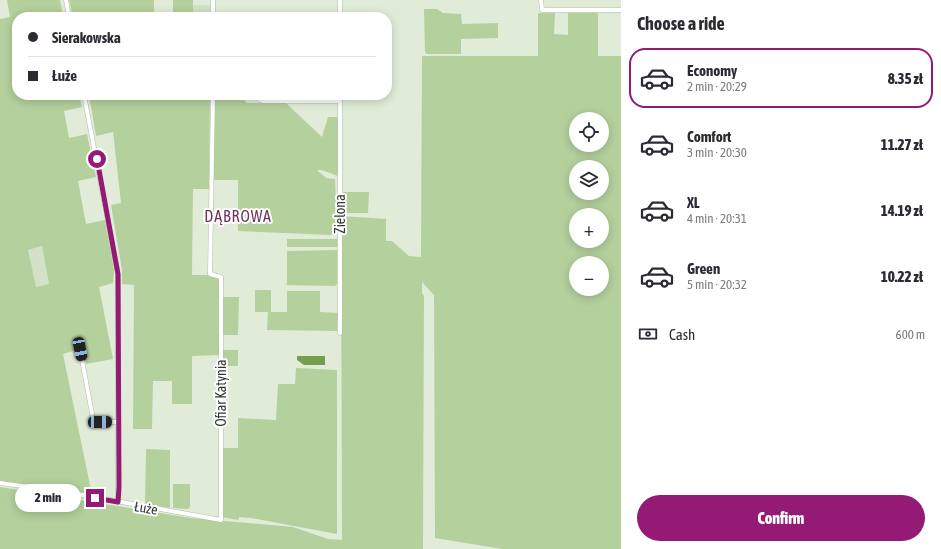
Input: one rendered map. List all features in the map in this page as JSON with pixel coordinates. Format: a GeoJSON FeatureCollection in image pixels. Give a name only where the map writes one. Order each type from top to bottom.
{"type":"FeatureCollection","features":[{"type":"Feature","properties":{"kind":"street"},"geometry":{"type":"LineString","coordinates":[[66,0],[68,12]]}},
{"type":"Feature","properties":{"kind":"street"},"geometry":{"type":"LineString","coordinates":[[213,0],[213,12]]}},
{"type":"Feature","properties":{"kind":"street"},"geometry":{"type":"LineString","coordinates":[[340,0],[340,12]]}},
{"type":"Feature","properties":{"kind":"street"},"geometry":{"type":"LineString","coordinates":[[541,0],[542,10],[621,10]]}},
{"type":"Feature","properties":{"kind":"street"},"geometry":{"type":"LineString","coordinates":[[85,100],[117,268],[118,502]]}},
{"type":"Feature","properties":{"kind":"street","name":"Ofiar Katynia"},"geometry":{"type":"LineString","coordinates":[[213,100],[210,274],[212,276],[221,277],[221,520]]}},
{"type":"Feature","properties":{"kind":"street"},"geometry":{"type":"LineString","coordinates":[[260,100],[340,101]]}},
{"type":"Feature","properties":{"kind":"street","name":"Zielona"},"geometry":{"type":"LineString","coordinates":[[340,101],[340,333]]}},
{"type":"Feature","properties":{"kind":"street"},"geometry":{"type":"LineString","coordinates":[[80,349],[93,418],[100,422],[118,422]]}},
{"type":"Feature","properties":{"kind":"street","name":"Łuże"},"geometry":{"type":"LineString","coordinates":[[0,483],[221,520]]}},
{"type":"Feature","properties":{"kind":"shaded area"},"geometry":{"type":"Polygon","coordinates":[[[7,0],[60,0],[62,12],[12,12],[12,100],[80,100],[82,107],[64,111],[69,138],[87,134],[96,177],[78,181],[86,224],[105,220],[114,270],[113,283],[99,287],[113,359],[86,364],[83,348],[63,354],[92,495],[0,481],[0,19],[10,17],[7,0]],[[42,246],[28,250],[36,287],[49,284],[42,246]]]}},
{"type":"Feature","properties":{"kind":"shaded area"},"geometry":{"type":"Polygon","coordinates":[[[69,0],[154,0],[154,12],[72,12],[69,0]]]}},
{"type":"Feature","properties":{"kind":"shaded area"},"geometry":{"type":"Polygon","coordinates":[[[173,0],[193,0],[193,12],[173,12],[173,0]]]}},
{"type":"Feature","properties":{"kind":"shaded area"},"geometry":{"type":"Polygon","coordinates":[[[193,5],[211,5],[211,12],[193,12],[193,5]]]}},
{"type":"Feature","properties":{"kind":"shaded area"},"geometry":{"type":"Polygon","coordinates":[[[424,9],[437,9],[443,13],[461,14],[462,24],[498,23],[498,38],[461,39],[461,54],[427,54],[425,52],[424,9]]]}},
{"type":"Feature","properties":{"kind":"shaded area"},"geometry":{"type":"Polygon","coordinates":[[[538,13],[555,13],[554,34],[568,35],[568,13],[598,13],[598,56],[621,56],[621,549],[502,549],[435,538],[434,295],[422,282],[422,293],[424,296],[423,549],[0,549],[0,487],[191,518],[293,527],[328,539],[342,540],[341,216],[386,219],[386,241],[392,241],[409,256],[421,257],[422,56],[538,56],[538,13]]]}},
{"type":"Feature","properties":{"kind":"shaded area"},"geometry":{"type":"Polygon","coordinates":[[[90,100],[210,100],[209,189],[193,189],[192,275],[209,275],[218,276],[220,278],[220,355],[192,356],[192,404],[172,404],[172,381],[153,381],[152,429],[133,429],[134,285],[122,284],[122,270],[111,205],[121,203],[113,132],[96,136],[90,100]]]}},
{"type":"Feature","properties":{"kind":"shaded area"},"geometry":{"type":"Polygon","coordinates":[[[214,100],[244,100],[247,103],[286,103],[322,137],[328,117],[338,117],[338,176],[322,170],[317,170],[326,178],[335,179],[337,232],[331,235],[238,231],[238,180],[213,180],[214,100]]]}},
{"type":"Feature","properties":{"kind":"shaded area"},"geometry":{"type":"Polygon","coordinates":[[[343,192],[369,192],[368,213],[342,213],[343,192]]]}},
{"type":"Feature","properties":{"kind":"shaded area"},"geometry":{"type":"Polygon","coordinates":[[[287,239],[337,239],[337,247],[287,247],[287,239]]]}},
{"type":"Feature","properties":{"kind":"shaded area"},"geometry":{"type":"Polygon","coordinates":[[[42,246],[49,284],[35,287],[28,250],[42,246]]]}},
{"type":"Feature","properties":{"kind":"shaded area"},"geometry":{"type":"Polygon","coordinates":[[[337,250],[337,284],[335,286],[286,285],[287,251],[337,250]]]}},
{"type":"Feature","properties":{"kind":"shaded area"},"geometry":{"type":"Polygon","coordinates":[[[255,290],[271,290],[271,312],[287,312],[287,291],[320,291],[320,312],[338,313],[337,331],[267,330],[268,312],[255,312],[255,290]]]}},
{"type":"Feature","properties":{"kind":"shaded area"},"geometry":{"type":"Polygon","coordinates":[[[222,297],[239,297],[238,335],[222,335],[222,297]]]}},
{"type":"Feature","properties":{"kind":"shaded area"},"geometry":{"type":"Polygon","coordinates":[[[222,350],[238,350],[238,366],[222,366],[222,350]]]}},
{"type":"Feature","properties":{"kind":"shaded area"},"geometry":{"type":"Polygon","coordinates":[[[297,356],[325,356],[325,365],[304,365],[297,360],[297,356]]]}},
{"type":"Feature","properties":{"kind":"shaded area"},"geometry":{"type":"Polygon","coordinates":[[[296,368],[337,370],[337,534],[251,518],[239,517],[238,520],[222,517],[222,448],[238,448],[238,418],[276,420],[278,384],[295,384],[296,368]]]}},
{"type":"Feature","properties":{"kind":"shaded area"},"geometry":{"type":"Polygon","coordinates":[[[146,449],[170,450],[170,508],[145,504],[146,449]]]}},
{"type":"Feature","properties":{"kind":"shaded area"},"geometry":{"type":"Polygon","coordinates":[[[173,484],[190,484],[190,507],[188,509],[173,508],[173,484]]]}},
{"type":"Feature","properties":{"kind":"district","name":"DĄBROWA"},"geometry":{"type":"Point","coordinates":[238,216]}},
{"type":"Feature","properties":{"kind":"route"},"geometry":{"type":"LineString","coordinates":[[95,498],[118,502],[119,487],[118,274],[97,159]]}}]}
